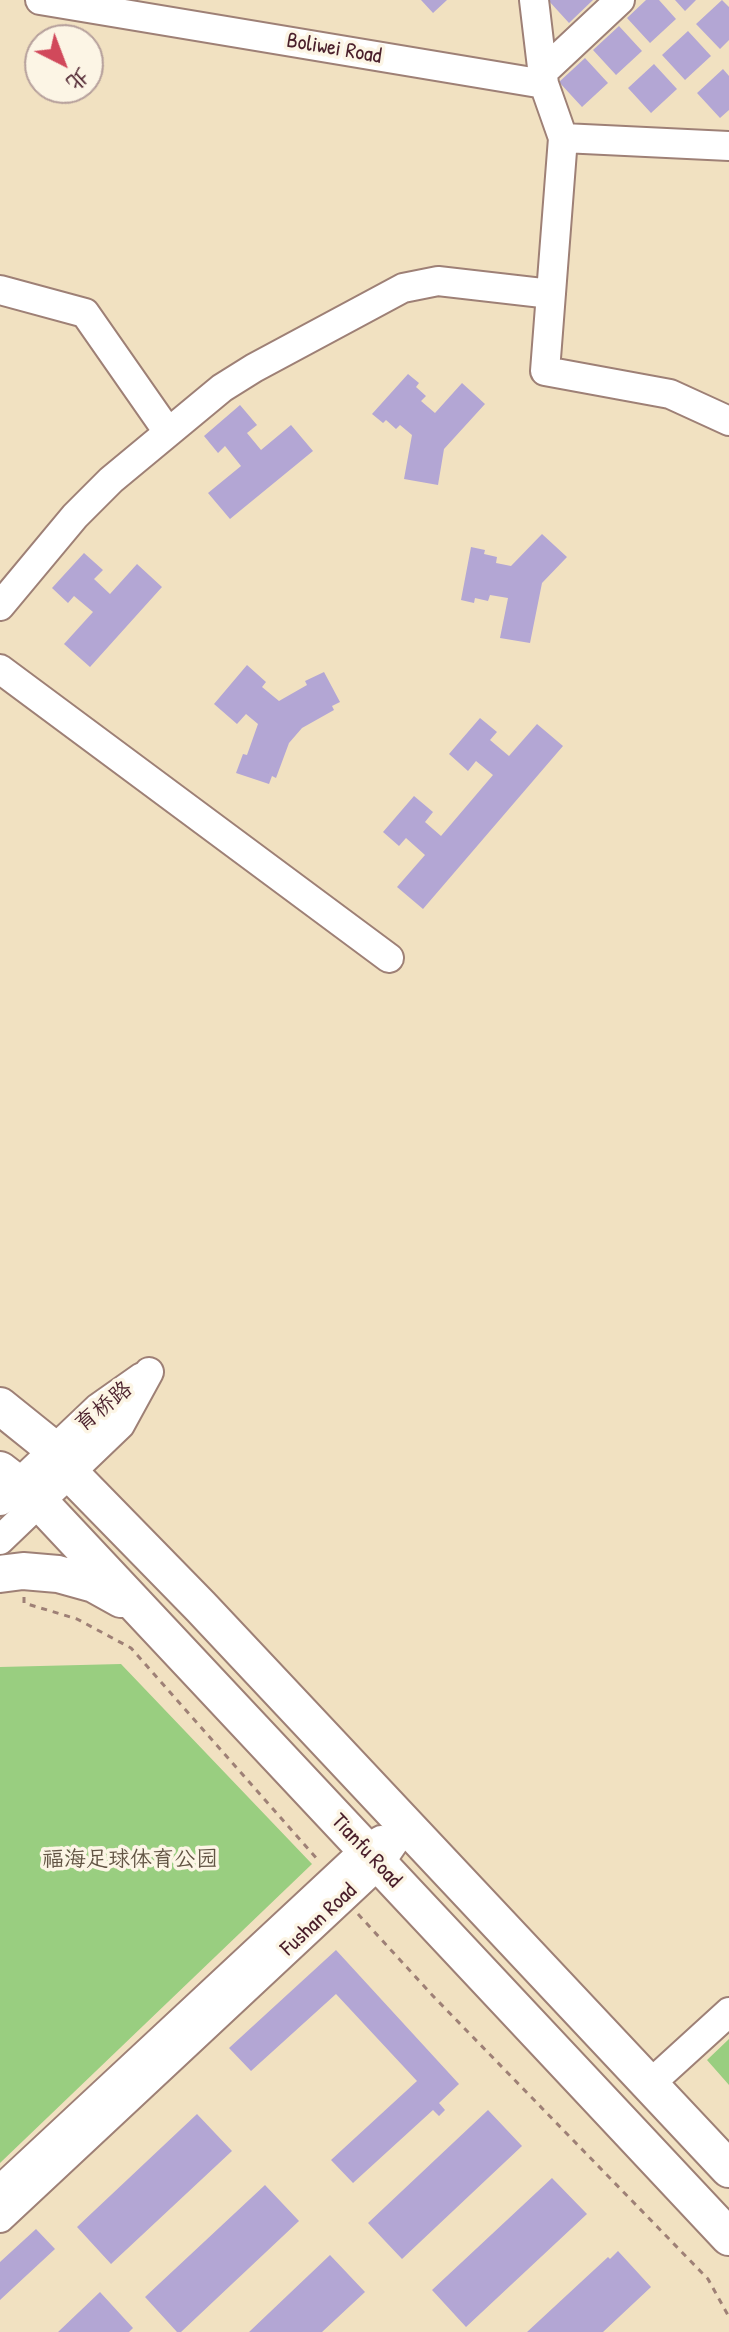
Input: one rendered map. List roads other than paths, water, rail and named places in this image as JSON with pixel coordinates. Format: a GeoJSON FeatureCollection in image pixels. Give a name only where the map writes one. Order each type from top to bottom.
{"type":"FeatureCollection","features":[{"type":"Feature","properties":{"kind":"main road"},"geometry":{"type":"LineString","coordinates":[[0,1406],[61,1462],[729,2169]]}},
{"type":"Feature","properties":{"kind":"main road","name":"Tianfu Road"},"geometry":{"type":"LineString","coordinates":[[14,1489],[152,1621],[729,2237]]}},
{"type":"Feature","properties":{"kind":"main road"},"geometry":{"type":"LineString","coordinates":[[12,1582],[23,1571],[58,1574],[94,1584],[152,1621]]}},
{"type":"Feature","properties":{"kind":"street","name":"Boliwei Road"},"geometry":{"type":"LineString","coordinates":[[40,0],[544,78]]}},
{"type":"Feature","properties":{"kind":"street"},"geometry":{"type":"LineString","coordinates":[[534,0],[544,78],[563,138],[545,371],[670,394],[729,421]]}},
{"type":"Feature","properties":{"kind":"street"},"geometry":{"type":"LineString","coordinates":[[544,78],[620,0]]}},
{"type":"Feature","properties":{"kind":"street"},"geometry":{"type":"LineString","coordinates":[[563,138],[729,146]]}},
{"type":"Feature","properties":{"kind":"street"},"geometry":{"type":"LineString","coordinates":[[0,606],[75,516],[111,480],[222,388],[243,375],[403,288],[438,281],[551,294]]}},
{"type":"Feature","properties":{"kind":"street"},"geometry":{"type":"LineString","coordinates":[[0,290],[85,313],[168,432]]}},
{"type":"Feature","properties":{"kind":"street"},"geometry":{"type":"LineString","coordinates":[[0,669],[389,958]]}},
{"type":"Feature","properties":{"kind":"street"},"geometry":{"type":"LineString","coordinates":[[0,1540],[14,1489],[61,1462]]}},
{"type":"Feature","properties":{"kind":"street","name":"Fushan Road"},"geometry":{"type":"LineString","coordinates":[[0,2190],[406,1825]]}},
{"type":"Feature","properties":{"kind":"street","name":"Fushan Road"},"geometry":{"type":"LineString","coordinates":[[0,2218],[336,1890]]}},
{"type":"Feature","properties":{"kind":"street"},"geometry":{"type":"LineString","coordinates":[[650,2084],[729,2012]]}},
{"type":"Feature","properties":{"kind":"park label","name":"福海足球体育公园"},"geometry":{"type":"Point","coordinates":[130,1860]}}]}
